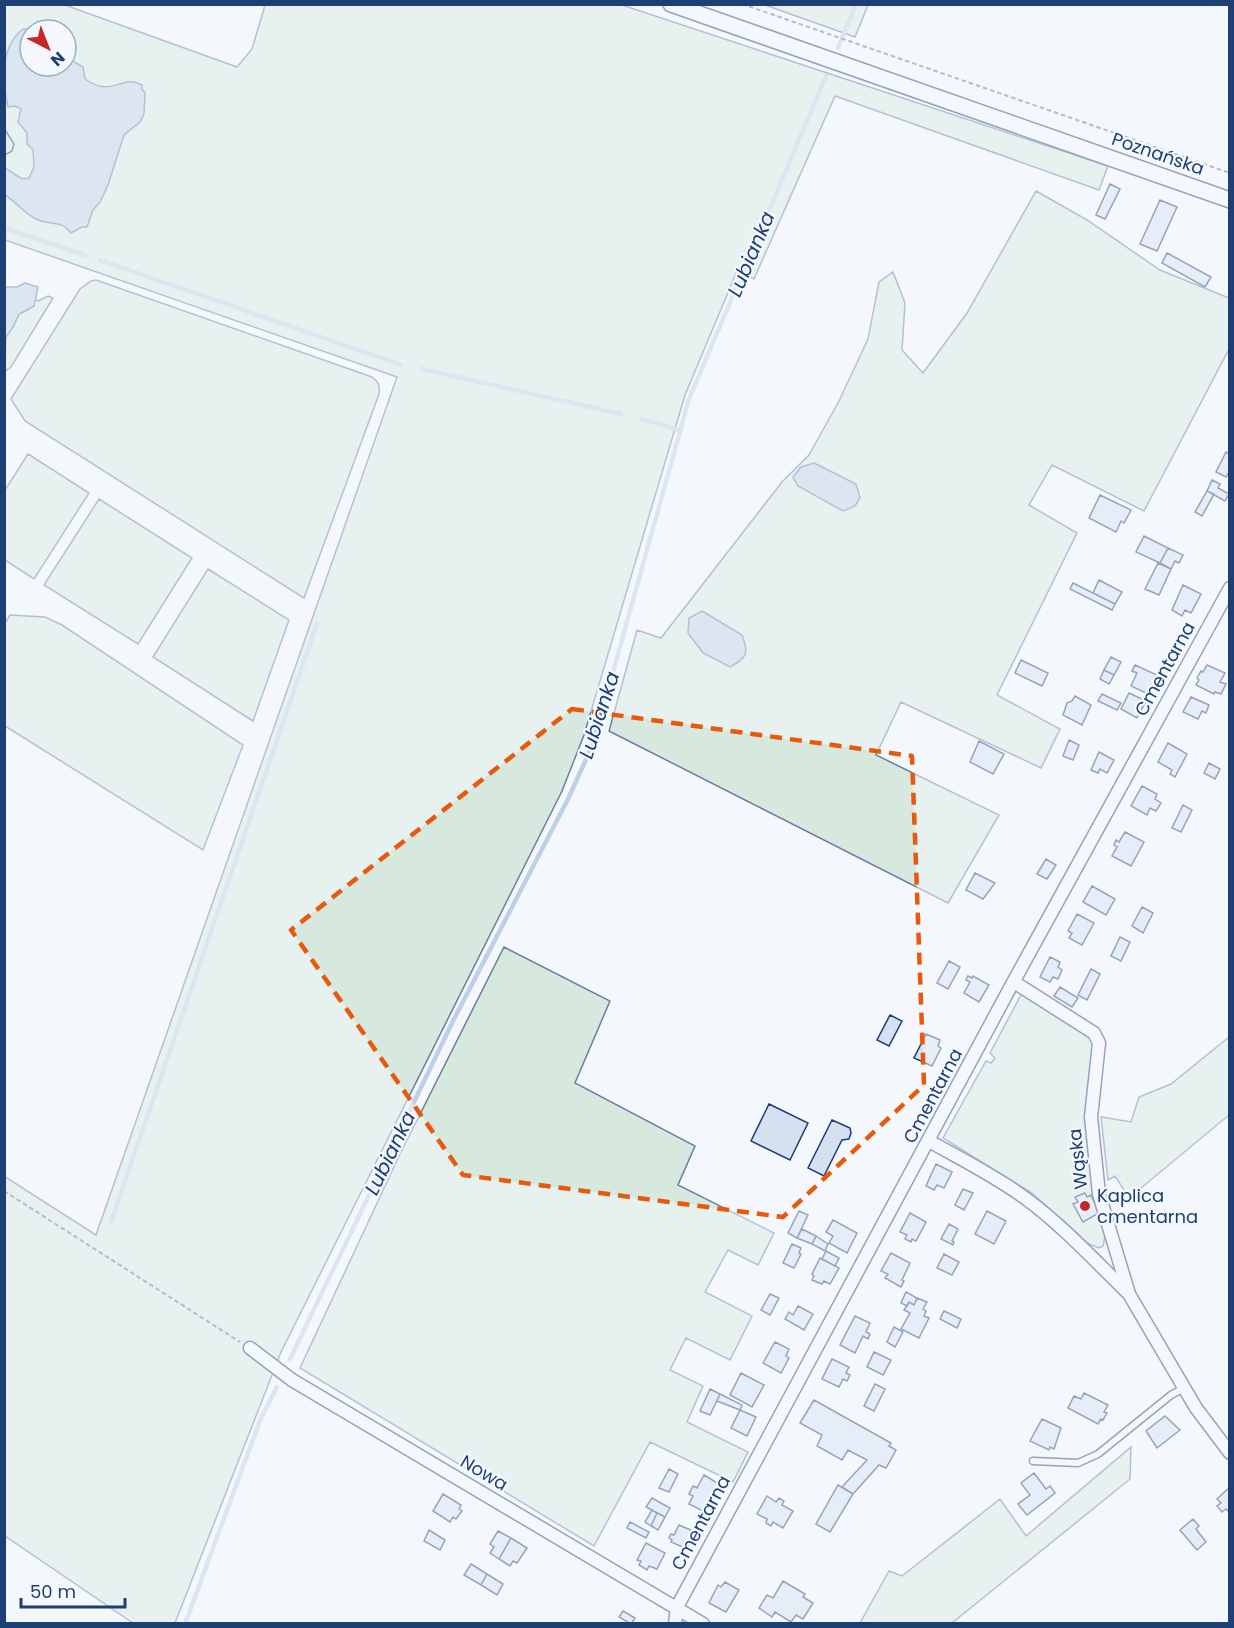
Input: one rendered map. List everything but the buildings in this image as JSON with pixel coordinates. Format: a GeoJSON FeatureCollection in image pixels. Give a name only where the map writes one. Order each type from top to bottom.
{"type":"FeatureCollection","features":[{"type":"Feature","properties":{"kind":"street","name":"Poznańska"},"geometry":{"type":"LineString","coordinates":[[671,4],[1230,200]]}},
{"type":"Feature","properties":{"kind":"street","name":"Cmentarna"},"geometry":{"type":"LineString","coordinates":[[675,1623],[677,1607],[1014,982],[1230,588]]}},
{"type":"Feature","properties":{"kind":"street","name":"Wąska"},"geometry":{"type":"LineString","coordinates":[[1014,982],[1094,1033],[1099,1042],[1091,1117],[1099,1194],[1129,1294],[1196,1408],[1230,1453]]}},
{"type":"Feature","properties":{"kind":"street"},"geometry":{"type":"LineString","coordinates":[[929,1141],[996,1179],[1027,1200],[1073,1239],[1129,1294]]}},
{"type":"Feature","properties":{"kind":"street","name":"Nowa"},"geometry":{"type":"LineString","coordinates":[[250,1348],[292,1380],[703,1623]]}},
{"type":"Feature","properties":{"kind":"lane"},"geometry":{"type":"LineString","coordinates":[[1033,1461],[1078,1463],[1098,1454],[1171,1395],[1184,1388]]}},
{"type":"Feature","properties":{"kind":"path"},"geometry":{"type":"LineString","coordinates":[[742,4],[1230,173]]}},
{"type":"Feature","properties":{"kind":"path"},"geometry":{"type":"LineString","coordinates":[[4,1191],[250,1348]]}},
{"type":"Feature","properties":{"kind":"highlighted area"},"geometry":{"type":"Polygon","coordinates":[[[572,709],[912,756],[924,1085],[783,1217],[463,1175],[291,930],[572,709]]]}},
{"type":"Feature","properties":{"kind":"shaded area"},"geometry":{"type":"Polygon","coordinates":[[[5,5],[65,5],[237,67],[252,49],[265,5],[622,5],[1108,166],[1099,190],[835,96],[754,279],[737,271],[685,395],[584,735],[562,791],[281,1352],[175,1623],[133,1623],[5,1536],[4,1176],[96,1235],[397,377],[5,240],[5,5]]]}},
{"type":"Feature","properties":{"kind":"shaded area"},"geometry":{"type":"Polygon","coordinates":[[[765,5],[868,5],[855,37],[765,5]]]}},
{"type":"Feature","properties":{"kind":"shaded area"},"geometry":{"type":"Polygon","coordinates":[[[1036,191],[1087,220],[1160,270],[1229,298],[1229,349],[1144,511],[1052,465],[1029,505],[1077,533],[997,695],[1060,729],[1041,768],[901,702],[876,755],[999,815],[948,903],[609,731],[637,630],[661,638],[782,482],[809,455],[839,401],[868,339],[879,282],[893,272],[905,303],[902,350],[923,373],[967,313],[1036,191]]]}},
{"type":"Feature","properties":{"kind":"shaded area"},"geometry":{"type":"Polygon","coordinates":[[[96,280],[372,377],[378,382],[379,394],[304,598],[25,421],[11,399],[80,289],[96,280]]]}},
{"type":"Feature","properties":{"kind":"shaded area"},"geometry":{"type":"Polygon","coordinates":[[[48,296],[53,298],[11,367],[5,371],[6,335],[19,314],[28,310],[34,298],[38,301],[48,296]]]}},
{"type":"Feature","properties":{"kind":"shaded area"},"geometry":{"type":"Polygon","coordinates":[[[28,454],[89,493],[34,579],[5,560],[5,490],[28,454]]]}},
{"type":"Feature","properties":{"kind":"shaded area"},"geometry":{"type":"Polygon","coordinates":[[[99,499],[192,558],[138,644],[44,585],[99,499]]]}},
{"type":"Feature","properties":{"kind":"shaded area"},"geometry":{"type":"Polygon","coordinates":[[[208,569],[289,620],[253,721],[153,657],[208,569]]]}},
{"type":"Feature","properties":{"kind":"shaded area"},"geometry":{"type":"Polygon","coordinates":[[[10,615],[45,617],[62,625],[243,745],[203,850],[5,726],[5,623],[10,615]]]}},
{"type":"Feature","properties":{"kind":"shaded area"},"geometry":{"type":"Polygon","coordinates":[[[504,947],[610,1001],[575,1083],[695,1146],[678,1185],[774,1233],[758,1265],[728,1250],[705,1292],[752,1316],[730,1360],[686,1338],[670,1370],[703,1386],[687,1422],[748,1452],[733,1482],[650,1442],[594,1546],[300,1368],[400,1154],[504,947]]]}},
{"type":"Feature","properties":{"kind":"shaded area"},"geometry":{"type":"Polygon","coordinates":[[[1022,993],[1087,1034],[1094,1045],[1096,1194],[1105,1237],[1103,1246],[1099,1248],[1087,1243],[1032,1193],[943,1138],[986,1061],[991,1063],[995,1058],[990,1053],[1022,993]]]}},
{"type":"Feature","properties":{"kind":"shaded area"},"geometry":{"type":"Polygon","coordinates":[[[1229,1037],[1229,1115],[1129,1198],[1115,1176],[1108,1180],[1101,1117],[1131,1122],[1139,1097],[1171,1084],[1229,1037]]]}},
{"type":"Feature","properties":{"kind":"shaded area"},"geometry":{"type":"Polygon","coordinates":[[[1131,1447],[1130,1479],[952,1623],[860,1623],[889,1571],[902,1576],[1000,1499],[1026,1536],[1131,1447]]]}},
{"type":"Feature","properties":{"kind":"water"},"geometry":{"type":"Polygon","coordinates":[[[18,34],[18,78],[78,78],[78,64],[83,67],[85,79],[95,85],[110,87],[135,82],[142,85],[145,93],[144,114],[140,122],[124,135],[108,185],[100,202],[93,210],[87,227],[71,233],[59,224],[32,217],[5,195],[5,168],[22,179],[29,178],[34,167],[33,150],[27,144],[27,133],[18,122],[21,109],[15,106],[8,107],[5,86],[7,54],[18,34]]]}},
{"type":"Feature","properties":{"kind":"water"},"geometry":{"type":"Polygon","coordinates":[[[25,283],[38,287],[34,306],[19,314],[5,339],[5,287],[17,287],[25,283]]]}},
{"type":"Feature","properties":{"kind":"water"},"geometry":{"type":"Polygon","coordinates":[[[814,463],[856,484],[860,498],[855,506],[843,511],[798,486],[793,477],[801,467],[814,463]]]}},
{"type":"Feature","properties":{"kind":"water"},"geometry":{"type":"Polygon","coordinates":[[[702,611],[742,635],[746,651],[743,658],[736,664],[730,667],[703,653],[688,633],[689,618],[702,611]]]}},
{"type":"Feature","properties":{"kind":"waterway","name":"Lubianka"},"geometry":{"type":"LineString","coordinates":[[838,48],[856,4]]}},
{"type":"Feature","properties":{"kind":"waterway","name":"Lubianka"},"geometry":{"type":"LineString","coordinates":[[290,1359],[453,1021],[568,799],[593,744],[689,399],[826,76]]}},
{"type":"Feature","properties":{"kind":"waterway"},"geometry":{"type":"LineString","coordinates":[[4,228],[85,255]]}},
{"type":"Feature","properties":{"kind":"waterway"},"geometry":{"type":"LineString","coordinates":[[100,260],[401,365]]}},
{"type":"Feature","properties":{"kind":"waterway"},"geometry":{"type":"LineString","coordinates":[[422,369],[621,414]]}},
{"type":"Feature","properties":{"kind":"waterway"},"geometry":{"type":"LineString","coordinates":[[642,419],[680,430]]}},
{"type":"Feature","properties":{"kind":"waterway"},"geometry":{"type":"LineString","coordinates":[[111,1222],[317,624]]}},
{"type":"Feature","properties":{"kind":"waterway","name":"Lubianka"},"geometry":{"type":"LineString","coordinates":[[185,1624],[261,1418],[277,1387]]}},
{"type":"Feature","properties":{"kind":"place","name":"Kaplica cmentarna"},"geometry":{"type":"Point","coordinates":[1085,1206]}}]}
